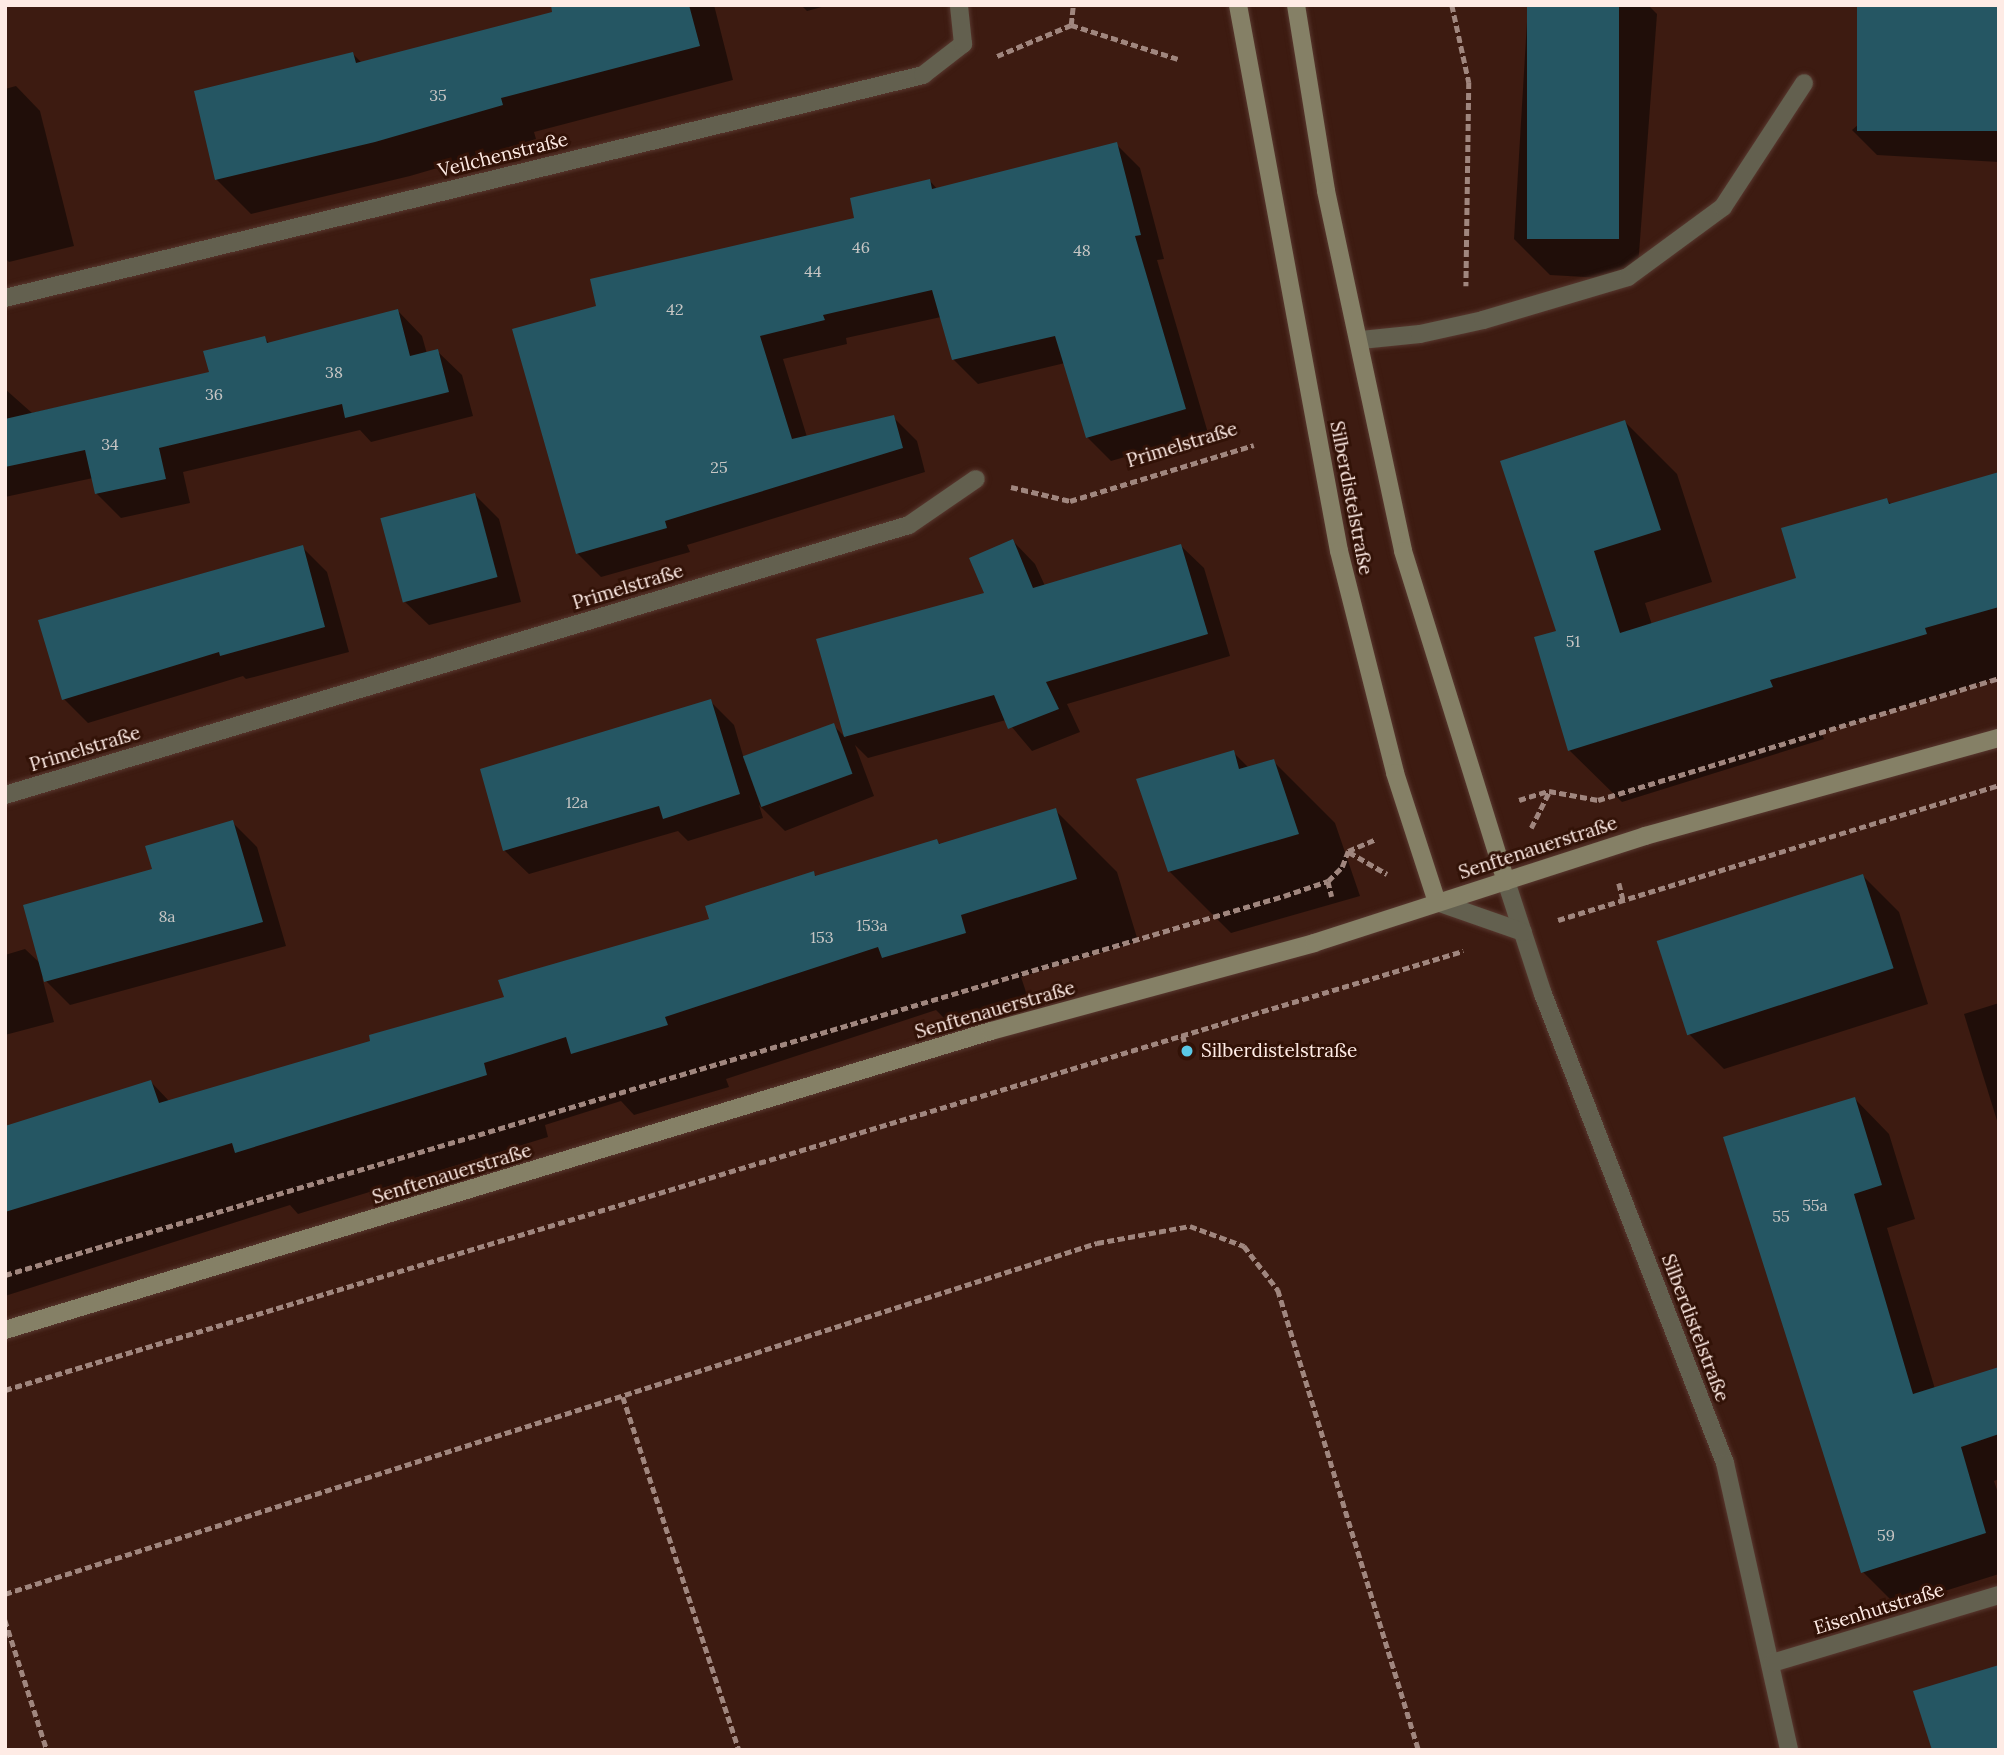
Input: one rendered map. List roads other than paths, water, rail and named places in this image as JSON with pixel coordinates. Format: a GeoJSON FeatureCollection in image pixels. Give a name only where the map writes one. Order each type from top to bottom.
{"type":"FeatureCollection","features":[{"type":"Feature","properties":{"kind":"street","name":"Veilchenstraße"},"geometry":{"type":"LineString","coordinates":[[5,298],[923,75],[963,44],[960,5]]}},
{"type":"Feature","properties":{"kind":"street","name":"Silberdistelstraße"},"geometry":{"type":"LineString","coordinates":[[1238,5],[1339,551],[1395,773],[1437,902]]}},
{"type":"Feature","properties":{"kind":"street","name":"Silberdistelstraße"},"geometry":{"type":"LineString","coordinates":[[1296,5],[1326,191],[1361,340],[1403,551],[1523,933],[1725,1464],[1772,1663],[1789,1750]]}},
{"type":"Feature","properties":{"kind":"street"},"geometry":{"type":"LineString","coordinates":[[1361,340],[1420,334],[1628,277],[1723,208],[1804,83]]}},
{"type":"Feature","properties":{"kind":"street","name":"Primelstraße"},"geometry":{"type":"LineString","coordinates":[[5,794],[909,525],[976,479]]}},
{"type":"Feature","properties":{"kind":"street","name":"Senftenauerstraße"},"geometry":{"type":"LineString","coordinates":[[5,1330],[991,1031],[1300,947],[1645,836],[1999,738]]}},
{"type":"Feature","properties":{"kind":"street"},"geometry":{"type":"LineString","coordinates":[[1437,902],[1523,933]]}},
{"type":"Feature","properties":{"kind":"street","name":"Eisenhutstraße"},"geometry":{"type":"LineString","coordinates":[[1772,1663],[1999,1595]]}},
{"type":"Feature","properties":{"kind":"place","name":"Silberdistelstraße"},"geometry":{"type":"Point","coordinates":[1187,1051]}}]}
